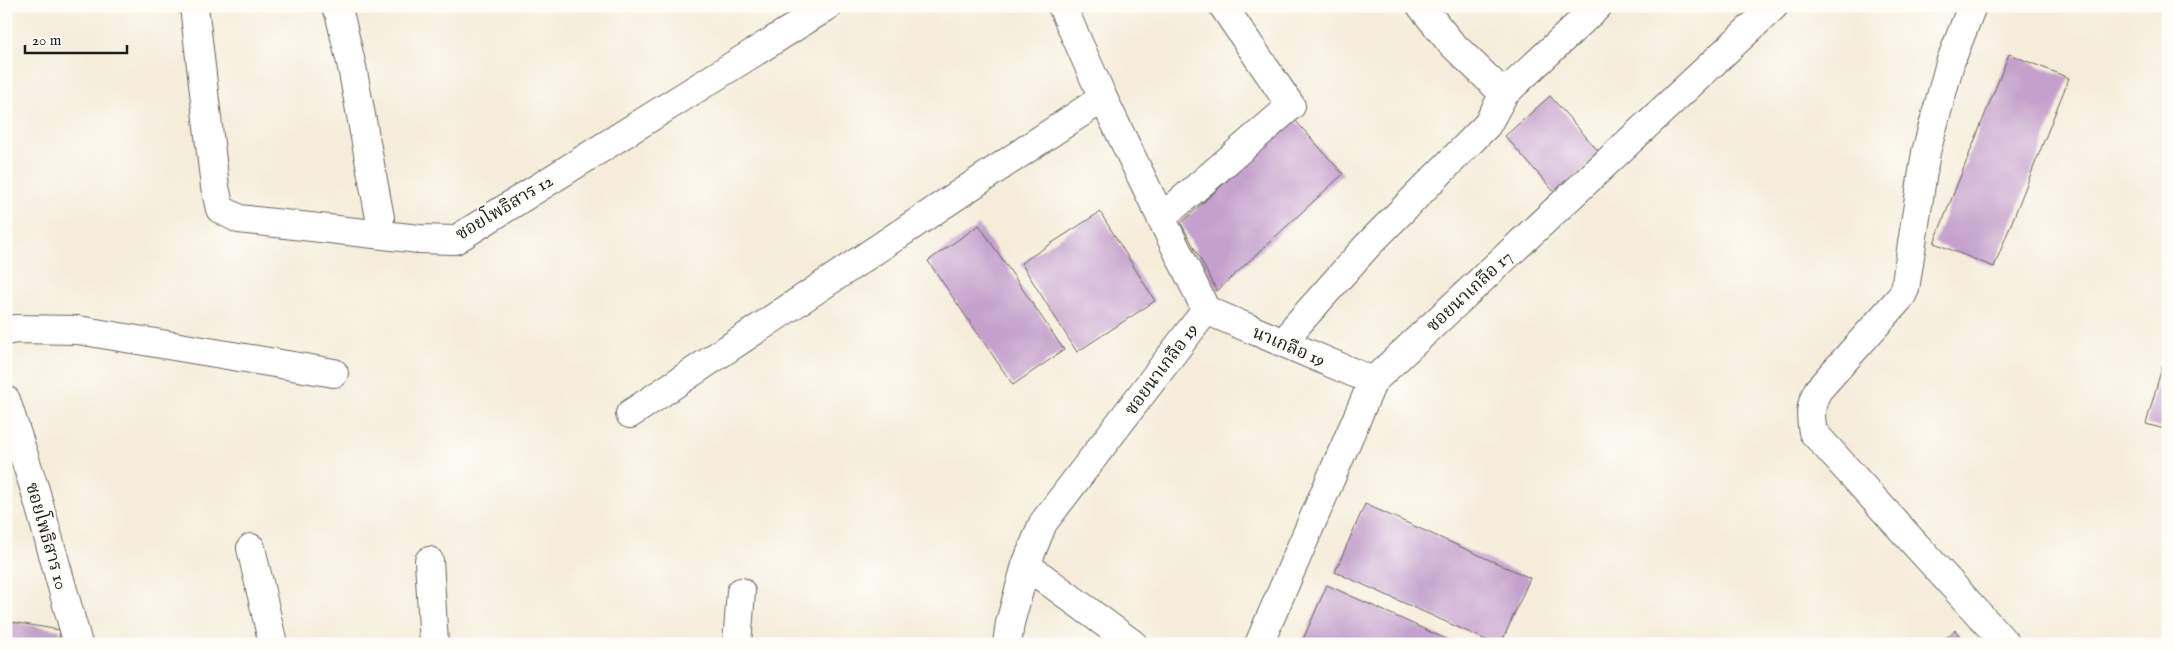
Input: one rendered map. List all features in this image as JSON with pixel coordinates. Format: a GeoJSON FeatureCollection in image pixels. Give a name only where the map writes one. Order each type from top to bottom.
{"type":"FeatureCollection","features":[{"type":"Feature","properties":{"kind":"street","name":"ซอยโพธิสาร 12"},"geometry":{"type":"LineString","coordinates":[[194,6],[215,186],[220,209],[238,219],[419,239],[454,240],[828,6]]}},
{"type":"Feature","properties":{"kind":"street"},"geometry":{"type":"LineString","coordinates":[[336,6],[352,67],[380,218],[378,234]]}},
{"type":"Feature","properties":{"kind":"street","name":"ซอยนาเกลือ 19"},"geometry":{"type":"LineString","coordinates":[[1007,644],[1010,623],[1026,565],[1043,523],[1206,310],[1103,98],[1062,6]]}},
{"type":"Feature","properties":{"kind":"street"},"geometry":{"type":"LineString","coordinates":[[1161,218],[1291,106],[1223,6]]}},
{"type":"Feature","properties":{"kind":"street"},"geometry":{"type":"LineString","coordinates":[[1422,6],[1450,42],[1504,94]]}},
{"type":"Feature","properties":{"kind":"street"},"geometry":{"type":"LineString","coordinates":[[1286,344],[1295,327],[1367,246],[1487,124],[1504,94],[1598,6]]}},
{"type":"Feature","properties":{"kind":"street","name":"ซอยนาเกลือ 17"},"geometry":{"type":"LineString","coordinates":[[1259,644],[1373,381],[1774,6]]}},
{"type":"Feature","properties":{"kind":"street"},"geometry":{"type":"LineString","coordinates":[[1972,6],[1950,63],[1926,152],[1905,289],[1901,297],[1818,390],[1812,401],[1810,416],[1813,432],[2006,644]]}},
{"type":"Feature","properties":{"kind":"street"},"geometry":{"type":"LineString","coordinates":[[630,414],[1103,98]]}},
{"type":"Feature","properties":{"kind":"street","name":"นาเกลือ 19"},"geometry":{"type":"LineString","coordinates":[[1206,310],[1373,381]]}},
{"type":"Feature","properties":{"kind":"street"},"geometry":{"type":"LineString","coordinates":[[6,331],[15,329],[78,330],[334,373]]}},
{"type":"Feature","properties":{"kind":"street","name":"ซอยโพธิสาร 10"},"geometry":{"type":"LineString","coordinates":[[6,400],[35,490],[78,644]]}},
{"type":"Feature","properties":{"kind":"street"},"geometry":{"type":"LineString","coordinates":[[251,548],[273,644]]}},
{"type":"Feature","properties":{"kind":"street"},"geometry":{"type":"LineString","coordinates":[[429,560],[434,644]]}},
{"type":"Feature","properties":{"kind":"street"},"geometry":{"type":"LineString","coordinates":[[1026,565],[1133,644]]}},
{"type":"Feature","properties":{"kind":"street"},"geometry":{"type":"LineString","coordinates":[[737,644],[742,592]]}},
{"type":"Feature","properties":{"kind":"building"},"geometry":{"type":"Polygon","coordinates":[[[2009,54],[2069,78],[1994,267],[1934,243],[2009,54]]]}},
{"type":"Feature","properties":{"kind":"building"},"geometry":{"type":"Polygon","coordinates":[[[1550,96],[1601,154],[1556,194],[1505,136],[1550,96]]]}},
{"type":"Feature","properties":{"kind":"building"},"geometry":{"type":"Polygon","coordinates":[[[1294,119],[1343,174],[1217,291],[1181,223],[1294,119]]]}},
{"type":"Feature","properties":{"kind":"building"},"geometry":{"type":"Polygon","coordinates":[[[1100,212],[1155,301],[1077,352],[1021,263],[1100,212]]]}},
{"type":"Feature","properties":{"kind":"building"},"geometry":{"type":"Polygon","coordinates":[[[979,225],[1064,350],[1013,385],[928,261],[979,225]]]}},
{"type":"Feature","properties":{"kind":"building"},"geometry":{"type":"Polygon","coordinates":[[[2168,346],[2168,430],[2146,424],[2168,346]]]}},
{"type":"Feature","properties":{"kind":"building"},"geometry":{"type":"Polygon","coordinates":[[[1365,504],[1530,578],[1501,644],[1495,644],[1335,572],[1365,504]]]}},
{"type":"Feature","properties":{"kind":"building"},"geometry":{"type":"Polygon","coordinates":[[[1327,585],[1457,644],[1301,644],[1327,585]]]}},
{"type":"Feature","properties":{"kind":"building"},"geometry":{"type":"Polygon","coordinates":[[[6,621],[60,630],[58,644],[6,644],[6,621]]]}},
{"type":"Feature","properties":{"kind":"building"},"geometry":{"type":"Polygon","coordinates":[[[1955,630],[1966,644],[1939,644],[1955,630]]]}}]}
